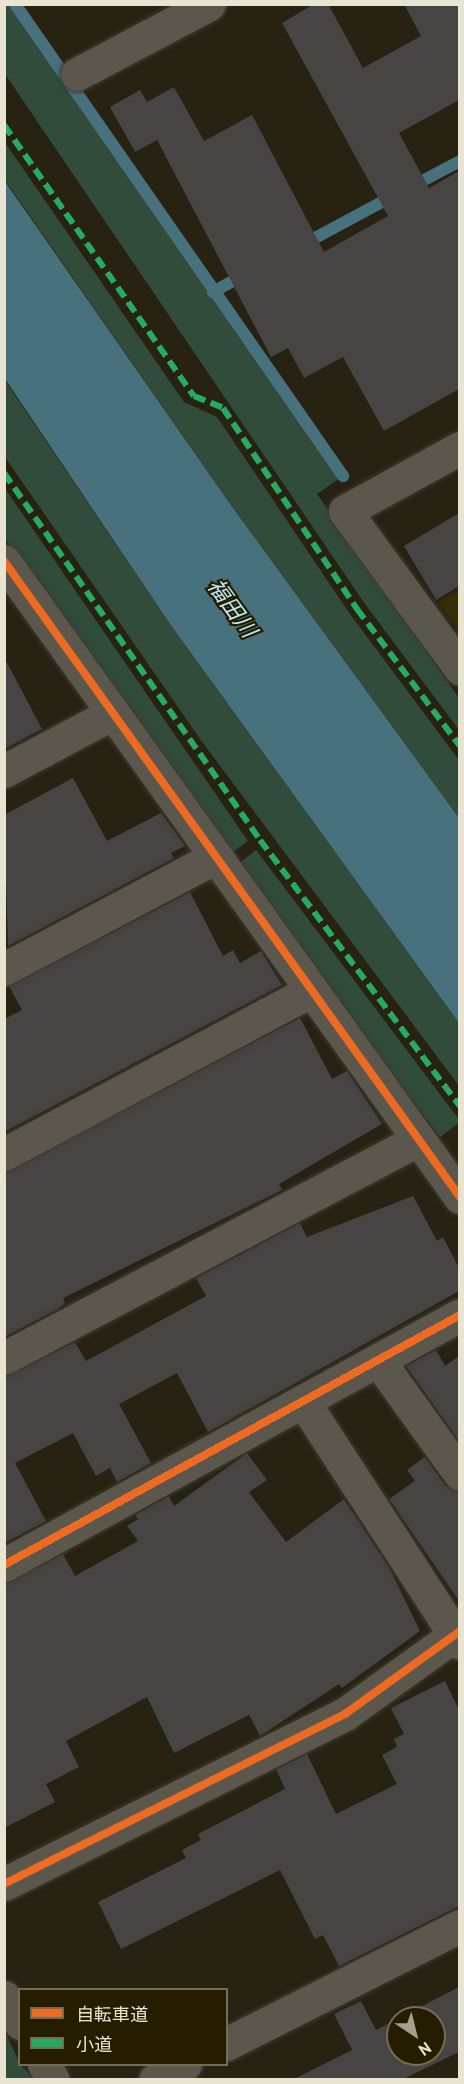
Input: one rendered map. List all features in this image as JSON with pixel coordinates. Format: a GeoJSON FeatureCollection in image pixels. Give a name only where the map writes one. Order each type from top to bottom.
{"type":"FeatureCollection","features":[{"type":"Feature","properties":{"kind":"street"},"geometry":{"type":"LineString","coordinates":[[77,74],[209,4]]}},
{"type":"Feature","properties":{"kind":"street"},"geometry":{"type":"LineString","coordinates":[[459,448],[345,512],[459,668]]}},
{"type":"Feature","properties":{"kind":"street"},"geometry":{"type":"LineString","coordinates":[[7,570],[113,713],[309,992],[459,1197]]}},
{"type":"Feature","properties":{"kind":"street"},"geometry":{"type":"LineString","coordinates":[[4,771],[113,713]]}},
{"type":"Feature","properties":{"kind":"street"},"geometry":{"type":"LineString","coordinates":[[4,969],[214,858]]}},
{"type":"Feature","properties":{"kind":"street"},"geometry":{"type":"LineString","coordinates":[[4,1154],[309,992]]}},
{"type":"Feature","properties":{"kind":"street"},"geometry":{"type":"LineString","coordinates":[[4,1358],[418,1140]]}},
{"type":"Feature","properties":{"kind":"street"},"geometry":{"type":"LineString","coordinates":[[4,1565],[459,1315]]}},
{"type":"Feature","properties":{"kind":"street"},"geometry":{"type":"LineString","coordinates":[[378,1360],[459,1473]]}},
{"type":"Feature","properties":{"kind":"street"},"geometry":{"type":"LineString","coordinates":[[4,1884],[345,1714],[458,1637],[303,1401]]}},
{"type":"Feature","properties":{"kind":"street"},"geometry":{"type":"LineString","coordinates":[[228,2043],[459,1926]]}},
{"type":"Feature","properties":{"kind":"street"},"geometry":{"type":"LineString","coordinates":[[4,1998],[18,2020]]}},
{"type":"Feature","properties":{"kind":"street"},"geometry":{"type":"LineString","coordinates":[[45,2066],[53,2079]]}},
{"type":"Feature","properties":{"kind":"street"},"geometry":{"type":"LineString","coordinates":[[155,2079],[181,2066]]}},
{"type":"Feature","properties":{"kind":"shaded area"},"geometry":{"type":"Polygon","coordinates":[[[459,590],[459,631],[438,602],[459,590]]]}},
{"type":"Feature","properties":{"kind":"green space"},"geometry":{"type":"Polygon","coordinates":[[[4,5],[11,5],[340,478],[317,494],[459,698],[459,730],[365,604],[5,74],[4,5]]]}},
{"type":"Feature","properties":{"kind":"green space"},"geometry":{"type":"Polygon","coordinates":[[[4,141],[184,402],[217,417],[350,614],[459,760],[459,818],[233,508],[5,180],[4,141]]]}},
{"type":"Feature","properties":{"kind":"green space"},"geometry":{"type":"Polygon","coordinates":[[[4,379],[170,624],[459,1023],[459,1086],[200,739],[5,457],[4,379]]]}},
{"type":"Feature","properties":{"kind":"green space"},"geometry":{"type":"Polygon","coordinates":[[[4,487],[248,841],[227,856],[5,539],[4,487]]]}},
{"type":"Feature","properties":{"kind":"green space"},"geometry":{"type":"Polygon","coordinates":[[[256,850],[460,1121],[440,1137],[235,866],[256,850]]]}},
{"type":"Feature","properties":{"kind":"green space"},"geometry":{"type":"Polygon","coordinates":[[[4,2029],[18,2060],[18,2066],[22,2066],[34,2079],[5,2079],[4,2029]]]}},
{"type":"Feature","properties":{"kind":"water","name":"福田川"},"geometry":{"type":"Polygon","coordinates":[[[4,180],[233,508],[459,818],[459,1023],[170,624],[5,379],[4,180]]]}},
{"type":"Feature","properties":{"kind":"building"},"geometry":{"type":"Polygon","coordinates":[[[314,4],[328,4],[363,68],[421,36],[404,4],[459,4],[459,100],[399,133],[429,188],[459,171],[459,389],[384,431],[343,357],[304,378],[288,348],[271,357],[157,140],[135,152],[110,107],[140,90],[147,102],[174,87],[204,141],[252,115],[324,252],[388,216],[282,23],[314,4]]]}},
{"type":"Feature","properties":{"kind":"building"},"geometry":{"type":"Polygon","coordinates":[[[459,513],[459,586],[436,600],[404,546],[459,513]]]}},
{"type":"Feature","properties":{"kind":"building"},"geometry":{"type":"Polygon","coordinates":[[[4,657],[42,729],[4,749],[4,657]]]}},
{"type":"Feature","properties":{"kind":"building"},"geometry":{"type":"Polygon","coordinates":[[[73,778],[107,841],[161,813],[185,846],[171,853],[174,858],[8,946],[4,815],[73,778]]]}},
{"type":"Feature","properties":{"kind":"building"},"geometry":{"type":"Polygon","coordinates":[[[190,892],[223,956],[233,950],[240,963],[261,951],[282,985],[4,1132],[4,1019],[22,1010],[9,986],[190,892]]]}},
{"type":"Feature","properties":{"kind":"building"},"geometry":{"type":"Polygon","coordinates":[[[300,1018],[332,1079],[347,1071],[382,1124],[279,1184],[282,1190],[63,1298],[65,1303],[58,1309],[4,1337],[4,1173],[300,1018]]]}},
{"type":"Feature","properties":{"kind":"building"},"geometry":{"type":"Polygon","coordinates":[[[413,1196],[437,1241],[443,1237],[459,1268],[459,1291],[208,1432],[177,1373],[119,1404],[151,1463],[117,1482],[110,1468],[96,1476],[73,1433],[15,1463],[46,1521],[4,1543],[4,1377],[75,1342],[86,1361],[206,1296],[196,1278],[300,1223],[307,1237],[413,1196]]]}},
{"type":"Feature","properties":{"kind":"building"},"geometry":{"type":"Polygon","coordinates":[[[436,1350],[445,1366],[459,1356],[459,1441],[406,1366],[436,1350]]]}},
{"type":"Feature","properties":{"kind":"building"},"geometry":{"type":"Polygon","coordinates":[[[247,1453],[267,1480],[249,1492],[286,1542],[344,1499],[390,1569],[420,1631],[342,1688],[339,1684],[260,1736],[249,1715],[174,1753],[147,1697],[66,1741],[79,1767],[46,1784],[55,1802],[4,1828],[4,1584],[63,1554],[75,1576],[138,1541],[127,1526],[138,1519],[135,1515],[169,1496],[174,1506],[247,1453]]]}},
{"type":"Feature","properties":{"kind":"building"},"geometry":{"type":"Polygon","coordinates":[[[425,1457],[445,1485],[459,1492],[459,1601],[389,1499],[415,1481],[407,1470],[425,1457]]]}},
{"type":"Feature","properties":{"kind":"building"},"geometry":{"type":"Polygon","coordinates":[[[445,1681],[459,1710],[459,1906],[339,1966],[323,1935],[315,1939],[280,1870],[121,1949],[98,1902],[186,1858],[182,1850],[201,1840],[198,1834],[285,1789],[276,1769],[307,1754],[336,1814],[397,1784],[382,1755],[397,1747],[394,1739],[404,1734],[391,1708],[445,1681]]]}},
{"type":"Feature","properties":{"kind":"building"},"geometry":{"type":"Polygon","coordinates":[[[459,1987],[459,2052],[446,2058],[446,2006],[422,2006],[459,1987]]]}},
{"type":"Feature","properties":{"kind":"building"},"geometry":{"type":"Polygon","coordinates":[[[361,2001],[376,2030],[386,2025],[386,2066],[430,2066],[403,2079],[294,2079],[352,2050],[334,2014],[361,2001]]]}},
{"type":"Feature","properties":{"kind":"waterway"},"geometry":{"type":"LineString","coordinates":[[15,4],[343,476]]}},
{"type":"Feature","properties":{"kind":"waterway"},"geometry":{"type":"LineString","coordinates":[[411,187],[460,161]]}},
{"type":"Feature","properties":{"kind":"waterway"},"geometry":{"type":"LineString","coordinates":[[302,245],[395,195]]}},
{"type":"Feature","properties":{"kind":"waterway"},"geometry":{"type":"LineString","coordinates":[[213,292],[244,275]]}},
{"type":"Feature","properties":{"kind":"marked path"},"geometry":{"type":"LineString","coordinates":[[4,125],[194,396],[223,408],[357,609],[460,746]]}},
{"type":"Feature","properties":{"kind":"marked path"},"geometry":{"type":"LineString","coordinates":[[4,473],[260,840],[460,1106]]}},
{"type":"Feature","properties":{"kind":"cycle path"},"geometry":{"type":"LineString","coordinates":[[4,561],[460,1197]]}},
{"type":"Feature","properties":{"kind":"cycle path"},"geometry":{"type":"LineString","coordinates":[[4,1565],[460,1315]]}},
{"type":"Feature","properties":{"kind":"cycle path"},"geometry":{"type":"LineString","coordinates":[[4,1884],[345,1714],[460,1631]]}}]}
